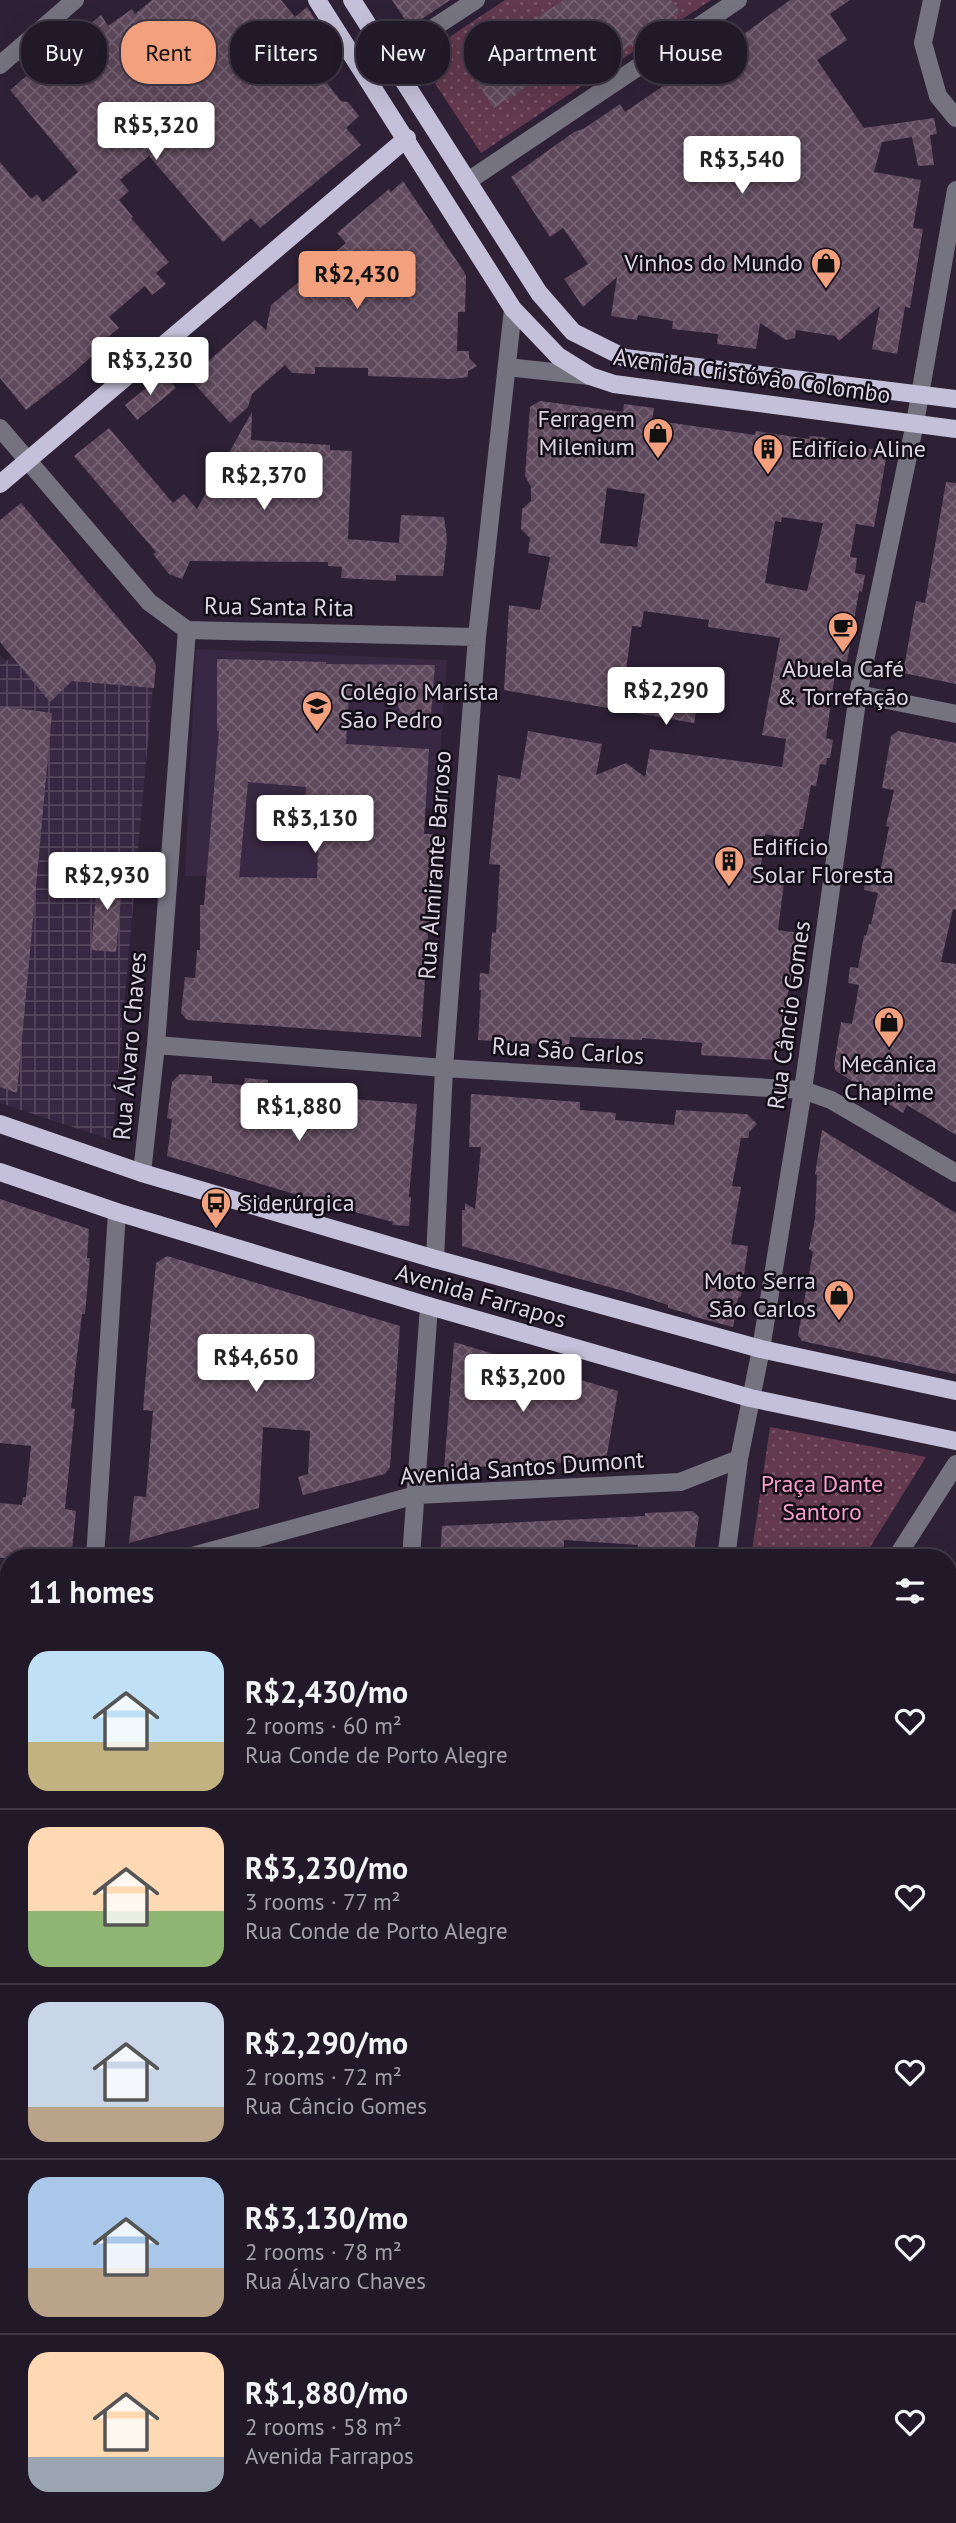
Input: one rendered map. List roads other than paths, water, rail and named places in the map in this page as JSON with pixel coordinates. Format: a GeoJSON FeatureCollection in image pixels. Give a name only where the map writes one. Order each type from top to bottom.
{"type":"FeatureCollection","features":[{"type":"Feature","properties":{"kind":"main road","name":"Avenida Cristóvão Colombo"},"geometry":{"type":"LineString","coordinates":[[317,0],[513,309],[558,356],[590,376],[614,384],[956,429]]}},
{"type":"Feature","properties":{"kind":"main road","name":"Avenida Cristóvão Colombo"},"geometry":{"type":"LineString","coordinates":[[352,0],[366,21]]}},
{"type":"Feature","properties":{"kind":"main road","name":"Avenida Cristóvão Colombo"},"geometry":{"type":"LineString","coordinates":[[406,84],[539,293],[573,332],[625,358],[956,399]]}},
{"type":"Feature","properties":{"kind":"main road"},"geometry":{"type":"LineString","coordinates":[[0,484],[407,138]]}},
{"type":"Feature","properties":{"kind":"main road","name":"Avenida Farrapos"},"geometry":{"type":"LineString","coordinates":[[0,1124],[142,1173],[435,1259],[761,1349],[956,1391]]}},
{"type":"Feature","properties":{"kind":"main road","name":"Avenida Farrapos"},"geometry":{"type":"LineString","coordinates":[[0,1172],[117,1212],[429,1307],[750,1398],[956,1441]]}},
{"type":"Feature","properties":{"kind":"street"},"geometry":{"type":"LineString","coordinates":[[0,65],[75,0]]}},
{"type":"Feature","properties":{"kind":"street"},"geometry":{"type":"LineString","coordinates":[[444,21],[476,0]]}},
{"type":"Feature","properties":{"kind":"street"},"geometry":{"type":"LineString","coordinates":[[932,0],[923,43],[938,96],[956,118]]}},
{"type":"Feature","properties":{"kind":"street"},"geometry":{"type":"LineString","coordinates":[[468,181],[731,2]]}},
{"type":"Feature","properties":{"kind":"street","name":"Rua Câncio Gomes"},"geometry":{"type":"LineString","coordinates":[[727,1549],[739,1459],[761,1349],[803,1090],[858,694],[921,394],[956,190]]}},
{"type":"Feature","properties":{"kind":"street","name":"Rua Almirante Barroso"},"geometry":{"type":"LineString","coordinates":[[435,1259],[444,1068],[477,637],[513,309]]}},
{"type":"Feature","properties":{"kind":"street"},"geometry":{"type":"LineString","coordinates":[[507,367],[590,376]]}},
{"type":"Feature","properties":{"kind":"street","name":"Rua Santa Rita"},"geometry":{"type":"LineString","coordinates":[[0,428],[149,602],[187,630],[477,637]]}},
{"type":"Feature","properties":{"kind":"street","name":"Rua Álvaro Chaves"},"geometry":{"type":"LineString","coordinates":[[142,1173],[156,1045],[187,630]]}},
{"type":"Feature","properties":{"kind":"street"},"geometry":{"type":"LineString","coordinates":[[858,694],[956,714]]}},
{"type":"Feature","properties":{"kind":"street","name":"Rua São Carlos"},"geometry":{"type":"LineString","coordinates":[[156,1045],[444,1068],[803,1090],[831,1100],[956,1174]]}},
{"type":"Feature","properties":{"kind":"street"},"geometry":{"type":"LineString","coordinates":[[96,1549],[117,1212]]}},
{"type":"Feature","properties":{"kind":"street"},"geometry":{"type":"LineString","coordinates":[[412,1549],[429,1307]]}},
{"type":"Feature","properties":{"kind":"street","name":"Avenida Santos Dumont"},"geometry":{"type":"LineString","coordinates":[[218,1549],[416,1495],[680,1482],[739,1459]]}},
{"type":"Feature","properties":{"kind":"street"},"geometry":{"type":"LineString","coordinates":[[902,1549],[956,1464]]}},
{"type":"Feature","properties":{"kind":"place","name":"Vinhos do Mundo"},"geometry":{"type":"Point","coordinates":[826,290]}},
{"type":"Feature","properties":{"kind":"place","name":"Ferragem Milenium"},"geometry":{"type":"Point","coordinates":[658,460]}},
{"type":"Feature","properties":{"kind":"place","name":"Edifício Aline"},"geometry":{"type":"Point","coordinates":[768,476]}},
{"type":"Feature","properties":{"kind":"place","name":"Abuela Café & Torrefação"},"geometry":{"type":"Point","coordinates":[843,654]}},
{"type":"Feature","properties":{"kind":"place","name":"Colégio Marista São Pedro"},"geometry":{"type":"Point","coordinates":[317,733]}},
{"type":"Feature","properties":{"kind":"place","name":"Edifício Solar Floresta"},"geometry":{"type":"Point","coordinates":[729,888]}},
{"type":"Feature","properties":{"kind":"place","name":"Mecânica Chapime"},"geometry":{"type":"Point","coordinates":[889,1049]}},
{"type":"Feature","properties":{"kind":"place","name":"Siderúrgica"},"geometry":{"type":"Point","coordinates":[216,1230]}},
{"type":"Feature","properties":{"kind":"place","name":"Moto Serra São Carlos"},"geometry":{"type":"Point","coordinates":[839,1322]}},
{"type":"Feature","properties":{"kind":"park label","name":"Praça Dante Santoro"},"geometry":{"type":"Point","coordinates":[822,1498]}}]}
